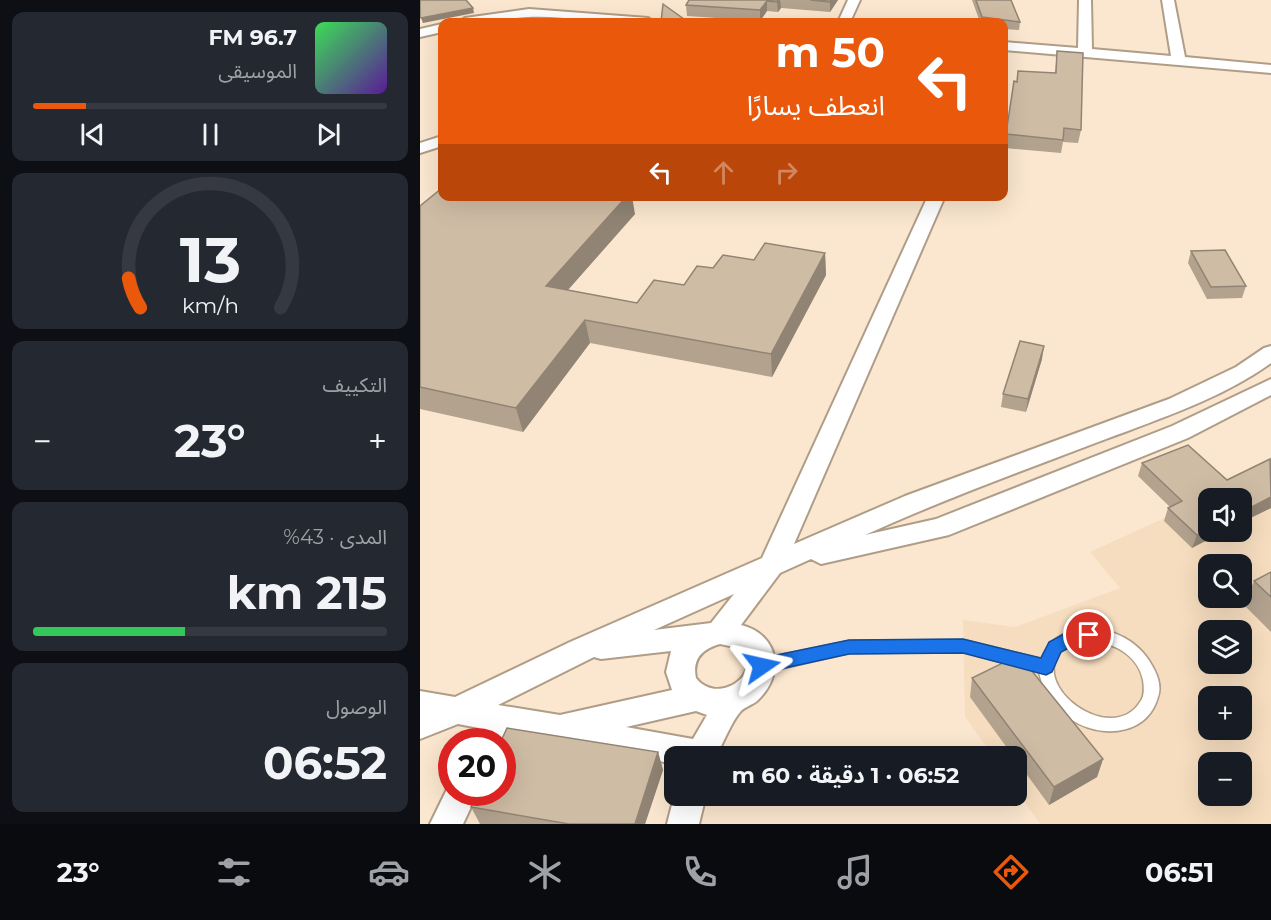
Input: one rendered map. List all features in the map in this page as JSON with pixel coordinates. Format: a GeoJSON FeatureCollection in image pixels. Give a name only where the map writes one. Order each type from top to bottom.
{"type":"FeatureCollection","features":[{"type":"Feature","properties":{"kind":"street"},"geometry":{"type":"LineString","coordinates":[[529,13],[543,0]]}},
{"type":"Feature","properties":{"kind":"street"},"geometry":{"type":"LineString","coordinates":[[846,18],[854,0]]}},
{"type":"Feature","properties":{"kind":"street"},"geometry":{"type":"LineString","coordinates":[[1085,0],[1085,53]]}},
{"type":"Feature","properties":{"kind":"street"},"geometry":{"type":"LineString","coordinates":[[1168,0],[1179,61]]}},
{"type":"Feature","properties":{"kind":"street"},"geometry":{"type":"LineString","coordinates":[[474,18],[482,14],[529,13],[583,18]]}},
{"type":"Feature","properties":{"kind":"street"},"geometry":{"type":"LineString","coordinates":[[420,33],[438,29]]}},
{"type":"Feature","properties":{"kind":"street"},"geometry":{"type":"LineString","coordinates":[[1008,46],[1271,69]]}},
{"type":"Feature","properties":{"kind":"street"},"geometry":{"type":"LineString","coordinates":[[420,148],[438,142]]}},
{"type":"Feature","properties":{"kind":"street"},"geometry":{"type":"LineString","coordinates":[[580,650],[712,634],[736,633],[750,640],[759,652],[762,666],[758,681],[746,693],[731,701],[713,703],[696,698],[684,688],[679,674],[681,659],[690,646],[712,634],[772,564],[936,201]]}},
{"type":"Feature","properties":{"kind":"street"},"geometry":{"type":"LineString","coordinates":[[420,725],[456,711],[580,650],[914,502],[1177,404],[1244,372],[1271,353]]}},
{"type":"Feature","properties":{"kind":"street"},"geometry":{"type":"LineString","coordinates":[[772,564],[940,528],[1180,432],[1271,386]]}},
{"type":"Feature","properties":{"kind":"street"},"geometry":{"type":"LineString","coordinates":[[558,729],[696,698]]}},
{"type":"Feature","properties":{"kind":"street"},"geometry":{"type":"LineString","coordinates":[[705,746],[731,701]]}},
{"type":"Feature","properties":{"kind":"street"},"geometry":{"type":"LineString","coordinates":[[420,704],[456,711],[490,728]]}},
{"type":"Feature","properties":{"kind":"street"},"geometry":{"type":"LineString","coordinates":[[516,730],[558,729],[664,748]]}},
{"type":"Feature","properties":{"kind":"street"},"geometry":{"type":"LineString","coordinates":[[446,824],[455,806]]}},
{"type":"Feature","properties":{"kind":"street"},"geometry":{"type":"LineString","coordinates":[[683,824],[687,806]]}},
{"type":"Feature","properties":{"kind":"lane"},"geometry":{"type":"LineString","coordinates":[[1102,635],[1128,646],[1146,666],[1153,689],[1146,711],[1124,724],[1096,724],[1069,712],[1051,691],[1046,667],[1055,647],[1075,636],[1102,635]]}},
{"type":"Feature","properties":{"kind":"lane"},"geometry":{"type":"LineString","coordinates":[[762,666],[849,647],[963,646],[1046,667]]}},
{"type":"Feature","properties":{"kind":"shaded area"},"geometry":{"type":"Polygon","coordinates":[[[1271,469],[1271,824],[1040,824],[1027,805],[1027,746],[986,746],[965,717],[963,620],[1015,627],[1120,588],[1090,552],[1198,502],[1198,542],[1252,542],[1252,488],[1230,488],[1271,469]]]}},
{"type":"Feature","properties":{"kind":"building"},"geometry":{"type":"Polygon","coordinates":[[[420,0],[466,0],[473,8],[421,18],[420,0]]]}},
{"type":"Feature","properties":{"kind":"building"},"geometry":{"type":"Polygon","coordinates":[[[689,0],[778,0],[777,2],[767,1],[760,10],[686,5],[689,0]]]}},
{"type":"Feature","properties":{"kind":"building"},"geometry":{"type":"Polygon","coordinates":[[[976,0],[1011,0],[1020,22],[1008,20],[1008,18],[982,17],[976,0]]]}},
{"type":"Feature","properties":{"kind":"building"},"geometry":{"type":"Polygon","coordinates":[[[663,4],[682,18],[661,18],[663,4]]]}},
{"type":"Feature","properties":{"kind":"building"},"geometry":{"type":"Polygon","coordinates":[[[1057,51],[1083,53],[1081,130],[1064,128],[1063,140],[1008,134],[1014,81],[1017,82],[1018,71],[1056,73],[1057,51]]]}},
{"type":"Feature","properties":{"kind":"building"},"geometry":{"type":"Polygon","coordinates":[[[438,191],[438,201],[622,201],[546,286],[637,303],[654,280],[684,285],[697,266],[713,268],[723,255],[754,260],[765,243],[825,253],[771,354],[585,320],[516,408],[420,387],[420,206],[438,191]]]}},
{"type":"Feature","properties":{"kind":"building"},"geometry":{"type":"Polygon","coordinates":[[[1225,250],[1246,286],[1211,287],[1191,251],[1225,250]]]}},
{"type":"Feature","properties":{"kind":"building"},"geometry":{"type":"Polygon","coordinates":[[[1020,341],[1044,346],[1028,399],[1003,394],[1020,341]]]}},
{"type":"Feature","properties":{"kind":"building"},"geometry":{"type":"Polygon","coordinates":[[[1188,445],[1227,480],[1270,459],[1271,497],[1252,507],[1252,488],[1198,488],[1197,535],[1168,508],[1182,501],[1142,463],[1188,445]]]}},
{"type":"Feature","properties":{"kind":"building"},"geometry":{"type":"Polygon","coordinates":[[[1271,572],[1271,597],[1254,581],[1271,572]]]}},
{"type":"Feature","properties":{"kind":"building"},"geometry":{"type":"Polygon","coordinates":[[[1019,655],[1103,759],[1054,787],[1027,751],[1027,746],[1023,746],[972,678],[1019,655]]]}},
{"type":"Feature","properties":{"kind":"building"},"geometry":{"type":"Polygon","coordinates":[[[516,729],[658,752],[635,824],[569,824],[471,807],[516,806],[516,729]]]}},
{"type":"Feature","properties":{"kind":"route"},"geometry":{"type":"LineString","coordinates":[[762,666],[849,647],[963,646],[1046,667],[1055,647],[1075,636],[1089,635]]}}]}
